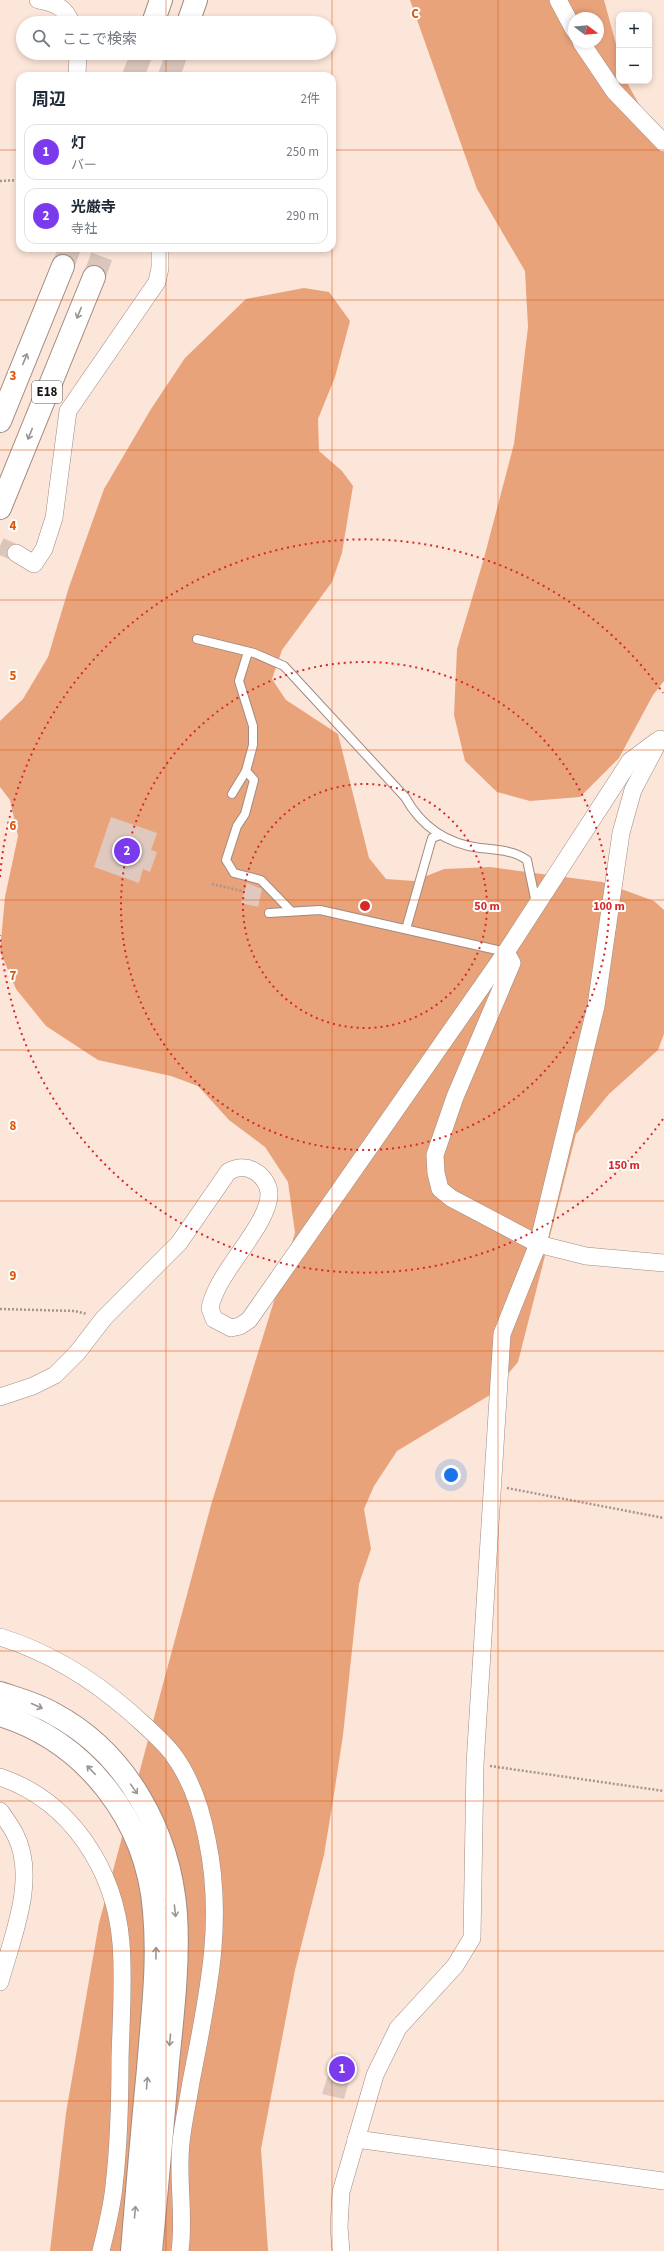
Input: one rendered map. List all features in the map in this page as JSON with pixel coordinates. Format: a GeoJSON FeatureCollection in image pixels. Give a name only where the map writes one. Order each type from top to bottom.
{"type":"FeatureCollection","features":[{"type":"Feature","properties":{"kind":"highway"},"geometry":{"type":"LineString","coordinates":[[155,16],[161,0]]}},
{"type":"Feature","properties":{"kind":"highway"},"geometry":{"type":"LineString","coordinates":[[190,16],[196,0]]}},
{"type":"Feature","properties":{"kind":"highway","name":"E18"},"geometry":{"type":"LineString","coordinates":[[0,421],[63,266]]}},
{"type":"Feature","properties":{"kind":"highway","name":"E18"},"geometry":{"type":"LineString","coordinates":[[0,508],[94,277]]}},
{"type":"Feature","properties":{"kind":"highway"},"geometry":{"type":"LineString","coordinates":[[0,1693],[26,1701],[54,1713],[79,1730],[102,1749],[122,1771],[140,1797],[164,1851],[172,1883],[176,1913],[176,1976],[151,2251]]}},
{"type":"Feature","properties":{"kind":"highway"},"geometry":{"type":"LineString","coordinates":[[0,1715],[41,1731],[63,1745],[101,1780],[130,1824],[141,1849],[149,1877],[154,1909],[156,1976],[132,2251]]}},
{"type":"Feature","properties":{"kind":"street"},"geometry":{"type":"LineString","coordinates":[[38,0],[59,6],[69,16]]}},
{"type":"Feature","properties":{"kind":"street"},"geometry":{"type":"LineString","coordinates":[[558,0],[568,19]]}},
{"type":"Feature","properties":{"kind":"street"},"geometry":{"type":"LineString","coordinates":[[585,48],[614,90],[664,144]]}},
{"type":"Feature","properties":{"kind":"street"},"geometry":{"type":"LineString","coordinates":[[77,72],[78,60]]}},
{"type":"Feature","properties":{"kind":"street"},"geometry":{"type":"LineString","coordinates":[[16,553],[34,564],[44,549],[54,518],[68,411],[157,282],[160,268],[160,252]]}},
{"type":"Feature","properties":{"kind":"street"},"geometry":{"type":"LineString","coordinates":[[0,1397],[33,1386],[55,1375],[77,1353],[104,1318],[179,1243],[228,1172],[240,1167],[254,1170],[265,1181],[269,1194],[261,1219],[220,1280],[210,1308],[214,1319],[231,1328],[240,1326],[249,1320],[506,952],[630,761],[662,740]]}},
{"type":"Feature","properties":{"kind":"street"},"geometry":{"type":"LineString","coordinates":[[341,2251],[339,2227],[341,2192],[375,2075],[398,2028],[455,1966],[472,1938],[472,1849],[475,1764],[489,1562],[491,1485],[502,1334],[538,1244],[596,1006],[621,833],[633,790],[662,740]]}},
{"type":"Feature","properties":{"kind":"street"},"geometry":{"type":"LineString","coordinates":[[506,952],[512,963],[455,1098],[435,1155],[436,1173],[440,1189],[451,1198],[538,1244],[586,1256],[664,1263]]}},
{"type":"Feature","properties":{"kind":"street"},"geometry":{"type":"LineString","coordinates":[[0,1637],[30,1646],[58,1660],[122,1704],[172,1753],[190,1782],[202,1813],[214,1887],[216,1925],[212,1969],[180,2144],[183,2213],[180,2251]]}},
{"type":"Feature","properties":{"kind":"street"},"geometry":{"type":"LineString","coordinates":[[0,1777],[37,1794],[57,1809],[77,1830],[95,1855],[105,1878],[115,1910],[121,1950],[120,2103],[114,2186],[101,2251]]}},
{"type":"Feature","properties":{"kind":"street"},"geometry":{"type":"LineString","coordinates":[[0,1810],[16,1835],[23,1859],[25,1889],[0,1982]]}},
{"type":"Feature","properties":{"kind":"street"},"geometry":{"type":"LineString","coordinates":[[356,2139],[664,2181]]}},
{"type":"Feature","properties":{"kind":"lane"},"geometry":{"type":"LineString","coordinates":[[197,639],[248,652],[284,666],[405,797],[414,813],[445,840],[478,848],[503,850],[520,855],[527,860],[537,906]]}},
{"type":"Feature","properties":{"kind":"lane"},"geometry":{"type":"LineString","coordinates":[[232,794],[246,771],[252,745],[253,726],[239,681],[248,652]]}},
{"type":"Feature","properties":{"kind":"lane"},"geometry":{"type":"LineString","coordinates":[[246,771],[254,780],[245,814],[237,826],[226,860],[234,873],[262,880],[291,912]]}},
{"type":"Feature","properties":{"kind":"lane"},"geometry":{"type":"LineString","coordinates":[[406,929],[432,838],[440,835]]}},
{"type":"Feature","properties":{"kind":"lane"},"geometry":{"type":"LineString","coordinates":[[269,913],[320,910],[506,952]]}},
{"type":"Feature","properties":{"kind":"path"},"geometry":{"type":"LineString","coordinates":[[0,181],[16,180]]}},
{"type":"Feature","properties":{"kind":"path"},"geometry":{"type":"LineString","coordinates":[[212,884],[242,891]]}},
{"type":"Feature","properties":{"kind":"path"},"geometry":{"type":"LineString","coordinates":[[0,1309],[75,1311],[104,1318]]}},
{"type":"Feature","properties":{"kind":"path"},"geometry":{"type":"LineString","coordinates":[[491,1485],[664,1518]]}},
{"type":"Feature","properties":{"kind":"path"},"geometry":{"type":"LineString","coordinates":[[475,1764],[664,1791]]}},
{"type":"Feature","properties":{"kind":"shaded area"},"geometry":{"type":"Polygon","coordinates":[[[410,0],[604,0],[616,44],[616,84],[628,84],[664,149],[664,681],[653,695],[619,758],[580,797],[530,801],[497,792],[465,761],[454,715],[457,649],[484,558],[514,444],[528,327],[525,271],[477,189],[410,0]]]}},
{"type":"Feature","properties":{"kind":"shaded area"},"geometry":{"type":"Polygon","coordinates":[[[304,288],[329,292],[350,321],[335,377],[318,419],[319,451],[342,471],[353,486],[342,553],[332,582],[282,650],[272,679],[286,700],[338,734],[369,858],[386,879],[414,881],[444,869],[490,867],[602,882],[654,901],[664,910],[664,1034],[658,1050],[609,1094],[576,1134],[518,1362],[490,1395],[397,1451],[374,1486],[364,1509],[371,1549],[359,1584],[343,1735],[334,1794],[324,1855],[295,1970],[261,2149],[268,2251],[50,2251],[66,2113],[99,1923],[211,1505],[295,1233],[288,1182],[265,1147],[229,1120],[198,1086],[171,1076],[98,1060],[46,1026],[16,989],[0,951],[5,897],[18,836],[10,800],[0,787],[0,721],[23,699],[48,657],[69,587],[104,489],[151,409],[185,358],[246,299],[304,288]]]}},
{"type":"Feature","properties":{"kind":"building"},"geometry":{"type":"Polygon","coordinates":[[[111,817],[157,833],[151,850],[157,852],[150,872],[143,869],[139,883],[94,867],[111,817]]]}},
{"type":"Feature","properties":{"kind":"building"},"geometry":{"type":"Polygon","coordinates":[[[247,883],[262,889],[258,907],[241,903],[247,883]]]}},
{"type":"Feature","properties":{"kind":"building"},"geometry":{"type":"Polygon","coordinates":[[[335,2054],[355,2060],[344,2099],[322,2094],[335,2054]]]}},
{"type":"Feature","properties":{"kind":"tunnel"},"geometry":{"type":"LineString","coordinates":[[135,72],[139,60]]}},
{"type":"Feature","properties":{"kind":"tunnel"},"geometry":{"type":"LineString","coordinates":[[170,72],[175,60]]}},
{"type":"Feature","properties":{"kind":"tunnel"},"geometry":{"type":"LineString","coordinates":[[63,266],[68,252]]}},
{"type":"Feature","properties":{"kind":"tunnel"},"geometry":{"type":"LineString","coordinates":[[94,277],[103,252]]}},
{"type":"Feature","properties":{"kind":"tunnel"},"geometry":{"type":"LineString","coordinates":[[0,546],[16,553]]}},
{"type":"Feature","properties":{"kind":"place","name":"光厳寺"},"geometry":{"type":"Point","coordinates":[127,851]}},
{"type":"Feature","properties":{"kind":"place","name":"灯"},"geometry":{"type":"Point","coordinates":[342,2069]}}]}
